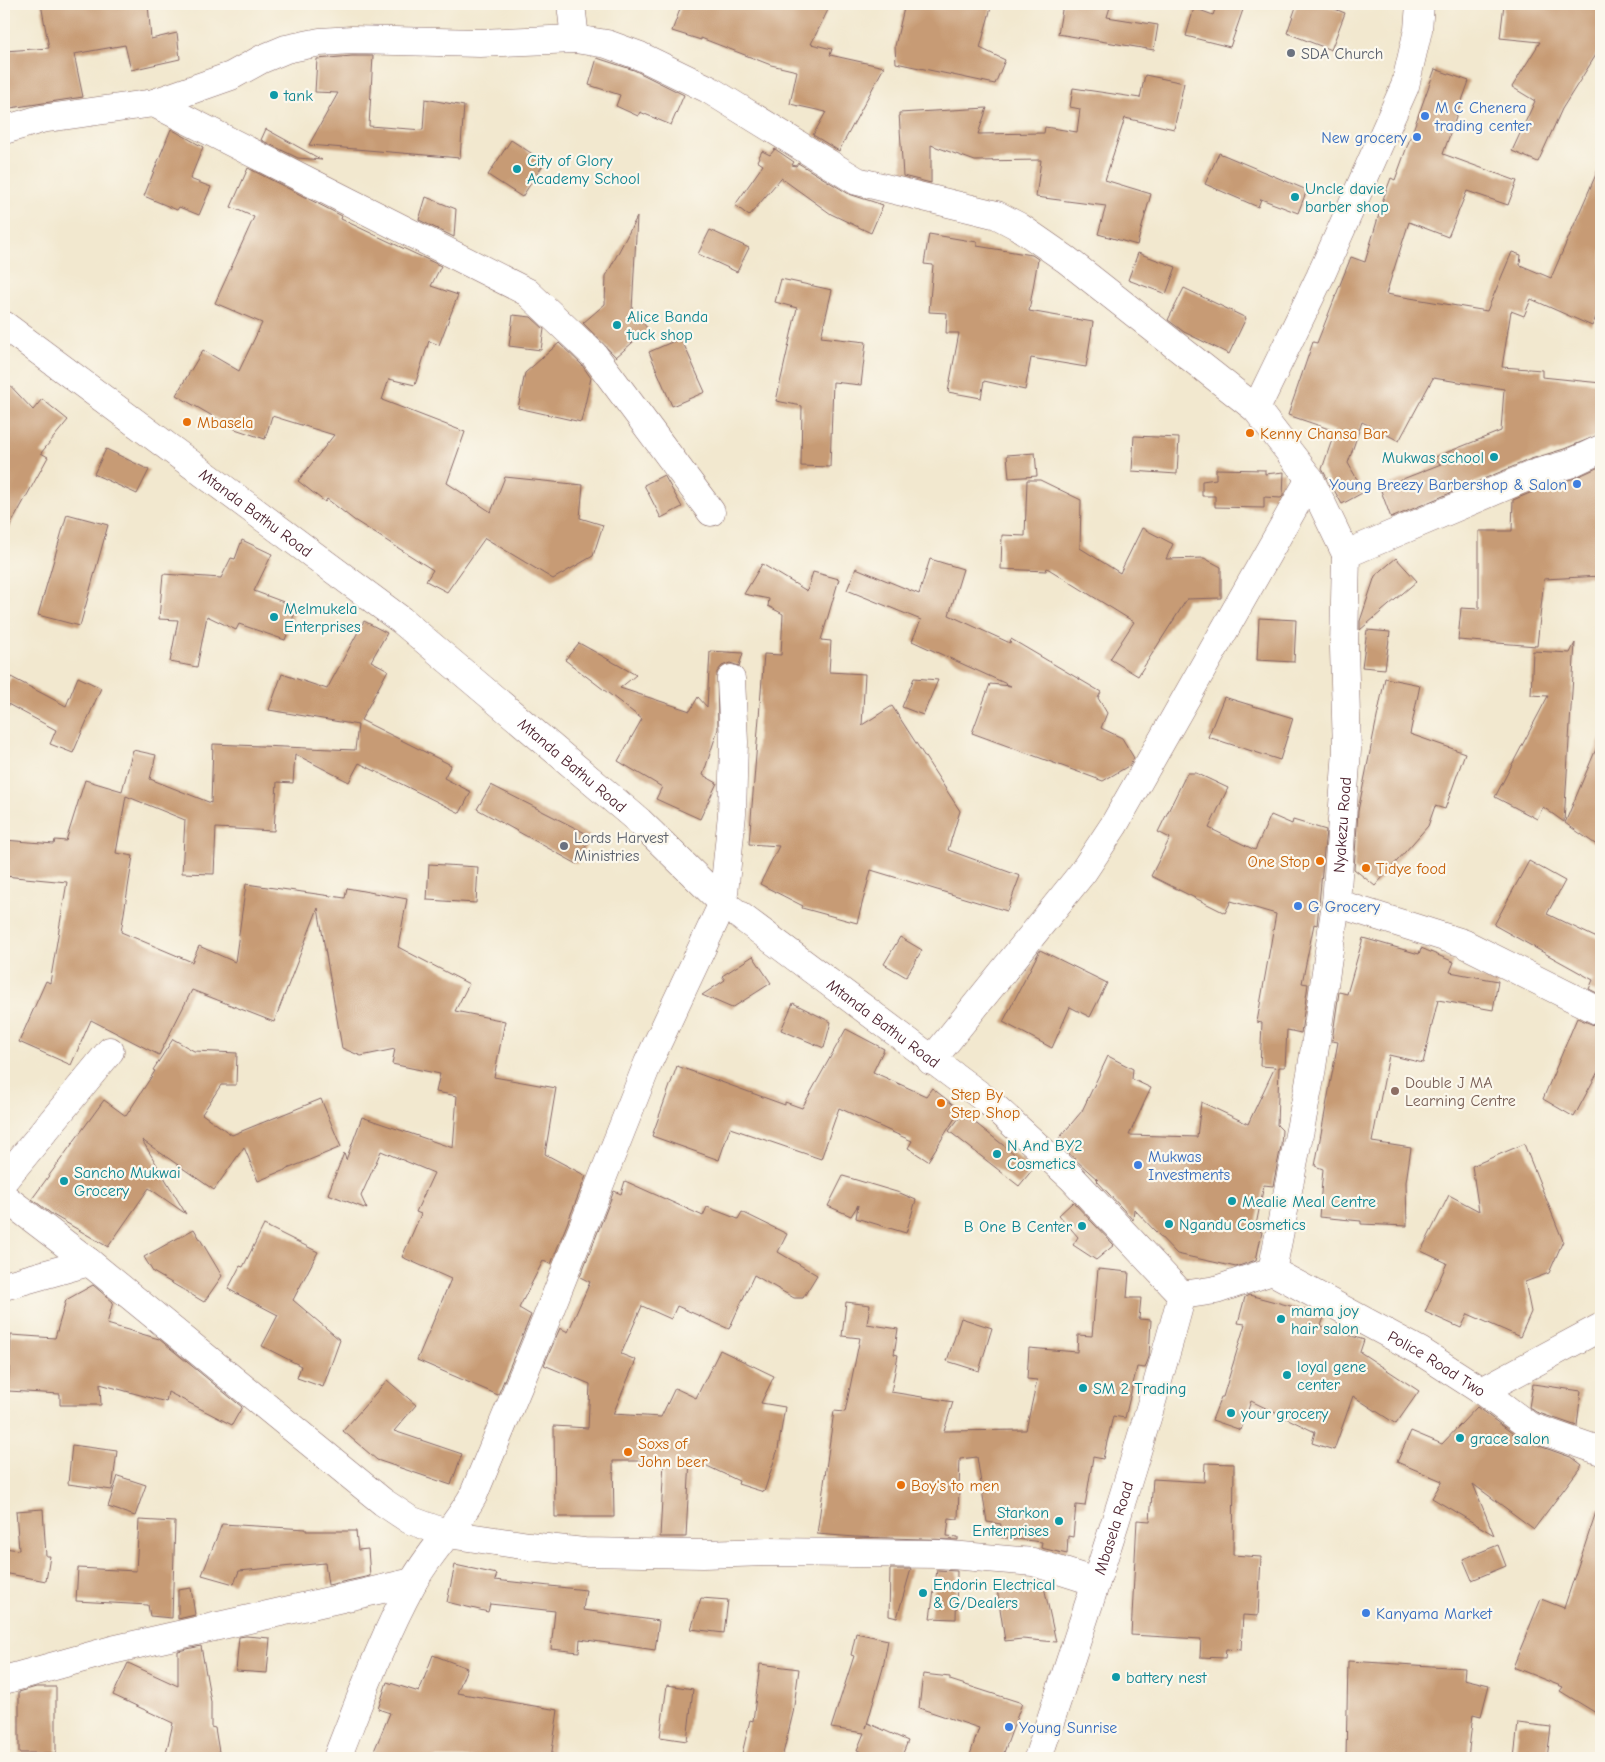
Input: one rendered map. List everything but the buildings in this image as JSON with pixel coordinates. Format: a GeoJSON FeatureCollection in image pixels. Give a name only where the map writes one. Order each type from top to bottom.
{"type":"FeatureCollection","features":[{"type":"Feature","properties":{"kind":"street"},"geometry":{"type":"LineString","coordinates":[[572,4],[575,39]]}},
{"type":"Feature","properties":{"kind":"street"},"geometry":{"type":"LineString","coordinates":[[1256,409],[1320,278],[1405,86],[1418,30],[1420,4]]}},
{"type":"Feature","properties":{"kind":"street"},"geometry":{"type":"LineString","coordinates":[[4,130],[41,120],[154,103],[231,76],[262,59],[286,49],[320,42],[352,40],[480,43],[575,39],[607,44],[632,53],[708,89],[856,181],[997,215],[1018,226],[1067,260],[1256,409],[1310,479],[1346,554],[1537,473],[1569,464],[1601,449]]}},
{"type":"Feature","properties":{"kind":"street"},"geometry":{"type":"LineString","coordinates":[[154,103],[527,292],[594,354],[711,512]]}},
{"type":"Feature","properties":{"kind":"street","name":"Mtanda Bathu Road"},"geometry":{"type":"LineString","coordinates":[[4,324],[401,620],[639,821],[723,903],[931,1061],[989,1102],[1072,1178],[1182,1295]]}},
{"type":"Feature","properties":{"kind":"street"},"geometry":{"type":"LineString","coordinates":[[931,1061],[1083,872],[1114,825],[1310,479]]}},
{"type":"Feature","properties":{"kind":"street","name":"Nyakezu Road"},"geometry":{"type":"LineString","coordinates":[[1272,1271],[1311,1074],[1336,902],[1347,750],[1344,648],[1346,554]]}},
{"type":"Feature","properties":{"kind":"street"},"geometry":{"type":"LineString","coordinates":[[337,1758],[362,1694],[412,1582],[464,1513],[473,1496],[546,1320],[648,1063],[723,903],[732,814],[734,742],[732,679]]}},
{"type":"Feature","properties":{"kind":"street"},"geometry":{"type":"LineString","coordinates":[[1336,902],[1463,943],[1601,1012]]}},
{"type":"Feature","properties":{"kind":"street"},"geometry":{"type":"LineString","coordinates":[[4,1180],[110,1051]]}},
{"type":"Feature","properties":{"kind":"street"},"geometry":{"type":"LineString","coordinates":[[4,1198],[89,1262],[383,1502],[410,1520],[448,1534],[584,1552],[939,1554],[1033,1562],[1096,1582]]}},
{"type":"Feature","properties":{"kind":"street"},"geometry":{"type":"LineString","coordinates":[[4,1286],[89,1262]]}},
{"type":"Feature","properties":{"kind":"street"},"geometry":{"type":"LineString","coordinates":[[1182,1295],[1216,1290],[1272,1271]]}},
{"type":"Feature","properties":{"kind":"street","name":"Police Road Two"},"geometry":{"type":"LineString","coordinates":[[1272,1271],[1420,1351],[1482,1391],[1529,1426],[1601,1451]]}},
{"type":"Feature","properties":{"kind":"street","name":"Mbasela Road"},"geometry":{"type":"LineString","coordinates":[[1038,1758],[1096,1582],[1164,1362],[1182,1295]]}},
{"type":"Feature","properties":{"kind":"street"},"geometry":{"type":"LineString","coordinates":[[1482,1391],[1601,1327]]}},
{"type":"Feature","properties":{"kind":"street"},"geometry":{"type":"LineString","coordinates":[[4,1680],[112,1650],[412,1582]]}},
{"type":"Feature","properties":{"kind":"place","name":"SDA Church"},"geometry":{"type":"Point","coordinates":[1291,53]}},
{"type":"Feature","properties":{"kind":"place","name":"tank"},"geometry":{"type":"Point","coordinates":[274,95]}},
{"type":"Feature","properties":{"kind":"place","name":"M C Chenera trading center"},"geometry":{"type":"Point","coordinates":[1425,116]}},
{"type":"Feature","properties":{"kind":"place","name":"New grocery"},"geometry":{"type":"Point","coordinates":[1417,137]}},
{"type":"Feature","properties":{"kind":"place","name":"City of Glory Academy School"},"geometry":{"type":"Point","coordinates":[517,169]}},
{"type":"Feature","properties":{"kind":"place","name":"Uncle davie barber shop"},"geometry":{"type":"Point","coordinates":[1295,197]}},
{"type":"Feature","properties":{"kind":"place","name":"Alice Banda tuck shop"},"geometry":{"type":"Point","coordinates":[617,325]}},
{"type":"Feature","properties":{"kind":"place","name":"Mbasela"},"geometry":{"type":"Point","coordinates":[187,422]}},
{"type":"Feature","properties":{"kind":"place","name":"Kenny Chansa Bar"},"geometry":{"type":"Point","coordinates":[1250,433]}},
{"type":"Feature","properties":{"kind":"place","name":"Mukwas school"},"geometry":{"type":"Point","coordinates":[1494,457]}},
{"type":"Feature","properties":{"kind":"place","name":"Young Breezy Barbershop & Salon"},"geometry":{"type":"Point","coordinates":[1577,484]}},
{"type":"Feature","properties":{"kind":"place","name":"Melmukela Enterprises"},"geometry":{"type":"Point","coordinates":[274,617]}},
{"type":"Feature","properties":{"kind":"place","name":"Lords Harvest Ministries"},"geometry":{"type":"Point","coordinates":[564,846]}},
{"type":"Feature","properties":{"kind":"place","name":"One Stop"},"geometry":{"type":"Point","coordinates":[1320,861]}},
{"type":"Feature","properties":{"kind":"place","name":"Tidye food"},"geometry":{"type":"Point","coordinates":[1366,868]}},
{"type":"Feature","properties":{"kind":"place","name":"G Grocery"},"geometry":{"type":"Point","coordinates":[1298,906]}},
{"type":"Feature","properties":{"kind":"place","name":"Double J MA Learning Centre"},"geometry":{"type":"Point","coordinates":[1395,1091]}},
{"type":"Feature","properties":{"kind":"place","name":"Step By Step Shop"},"geometry":{"type":"Point","coordinates":[941,1103]}},
{"type":"Feature","properties":{"kind":"place","name":"N And BY2 Cosmetics"},"geometry":{"type":"Point","coordinates":[997,1154]}},
{"type":"Feature","properties":{"kind":"place","name":"Mukwas Investments"},"geometry":{"type":"Point","coordinates":[1138,1165]}},
{"type":"Feature","properties":{"kind":"place","name":"Sancho Mukwai Grocery"},"geometry":{"type":"Point","coordinates":[64,1181]}},
{"type":"Feature","properties":{"kind":"place","name":"Mealie Meal Centre"},"geometry":{"type":"Point","coordinates":[1232,1201]}},
{"type":"Feature","properties":{"kind":"place","name":"Ngandu Cosmetics"},"geometry":{"type":"Point","coordinates":[1169,1224]}},
{"type":"Feature","properties":{"kind":"place","name":"B One B Center"},"geometry":{"type":"Point","coordinates":[1082,1226]}},
{"type":"Feature","properties":{"kind":"place","name":"mama joy hair salon"},"geometry":{"type":"Point","coordinates":[1281,1319]}},
{"type":"Feature","properties":{"kind":"place","name":"loyal gene center"},"geometry":{"type":"Point","coordinates":[1287,1375]}},
{"type":"Feature","properties":{"kind":"place","name":"SM 2 Trading"},"geometry":{"type":"Point","coordinates":[1083,1388]}},
{"type":"Feature","properties":{"kind":"place","name":"your grocery"},"geometry":{"type":"Point","coordinates":[1231,1413]}},
{"type":"Feature","properties":{"kind":"place","name":"grace salon"},"geometry":{"type":"Point","coordinates":[1460,1438]}},
{"type":"Feature","properties":{"kind":"place","name":"Soxs of John beer"},"geometry":{"type":"Point","coordinates":[628,1452]}},
{"type":"Feature","properties":{"kind":"place","name":"Boy's to men"},"geometry":{"type":"Point","coordinates":[901,1485]}},
{"type":"Feature","properties":{"kind":"place","name":"Starkon Enterprises"},"geometry":{"type":"Point","coordinates":[1059,1521]}},
{"type":"Feature","properties":{"kind":"place","name":"Endorin Electrical & G/Dealers"},"geometry":{"type":"Point","coordinates":[923,1593]}},
{"type":"Feature","properties":{"kind":"place","name":"Kanyama Market"},"geometry":{"type":"Point","coordinates":[1366,1613]}},
{"type":"Feature","properties":{"kind":"place","name":"battery nest"},"geometry":{"type":"Point","coordinates":[1116,1677]}},
{"type":"Feature","properties":{"kind":"place","name":"Young Sunrise"},"geometry":{"type":"Point","coordinates":[1009,1727]}}]}
